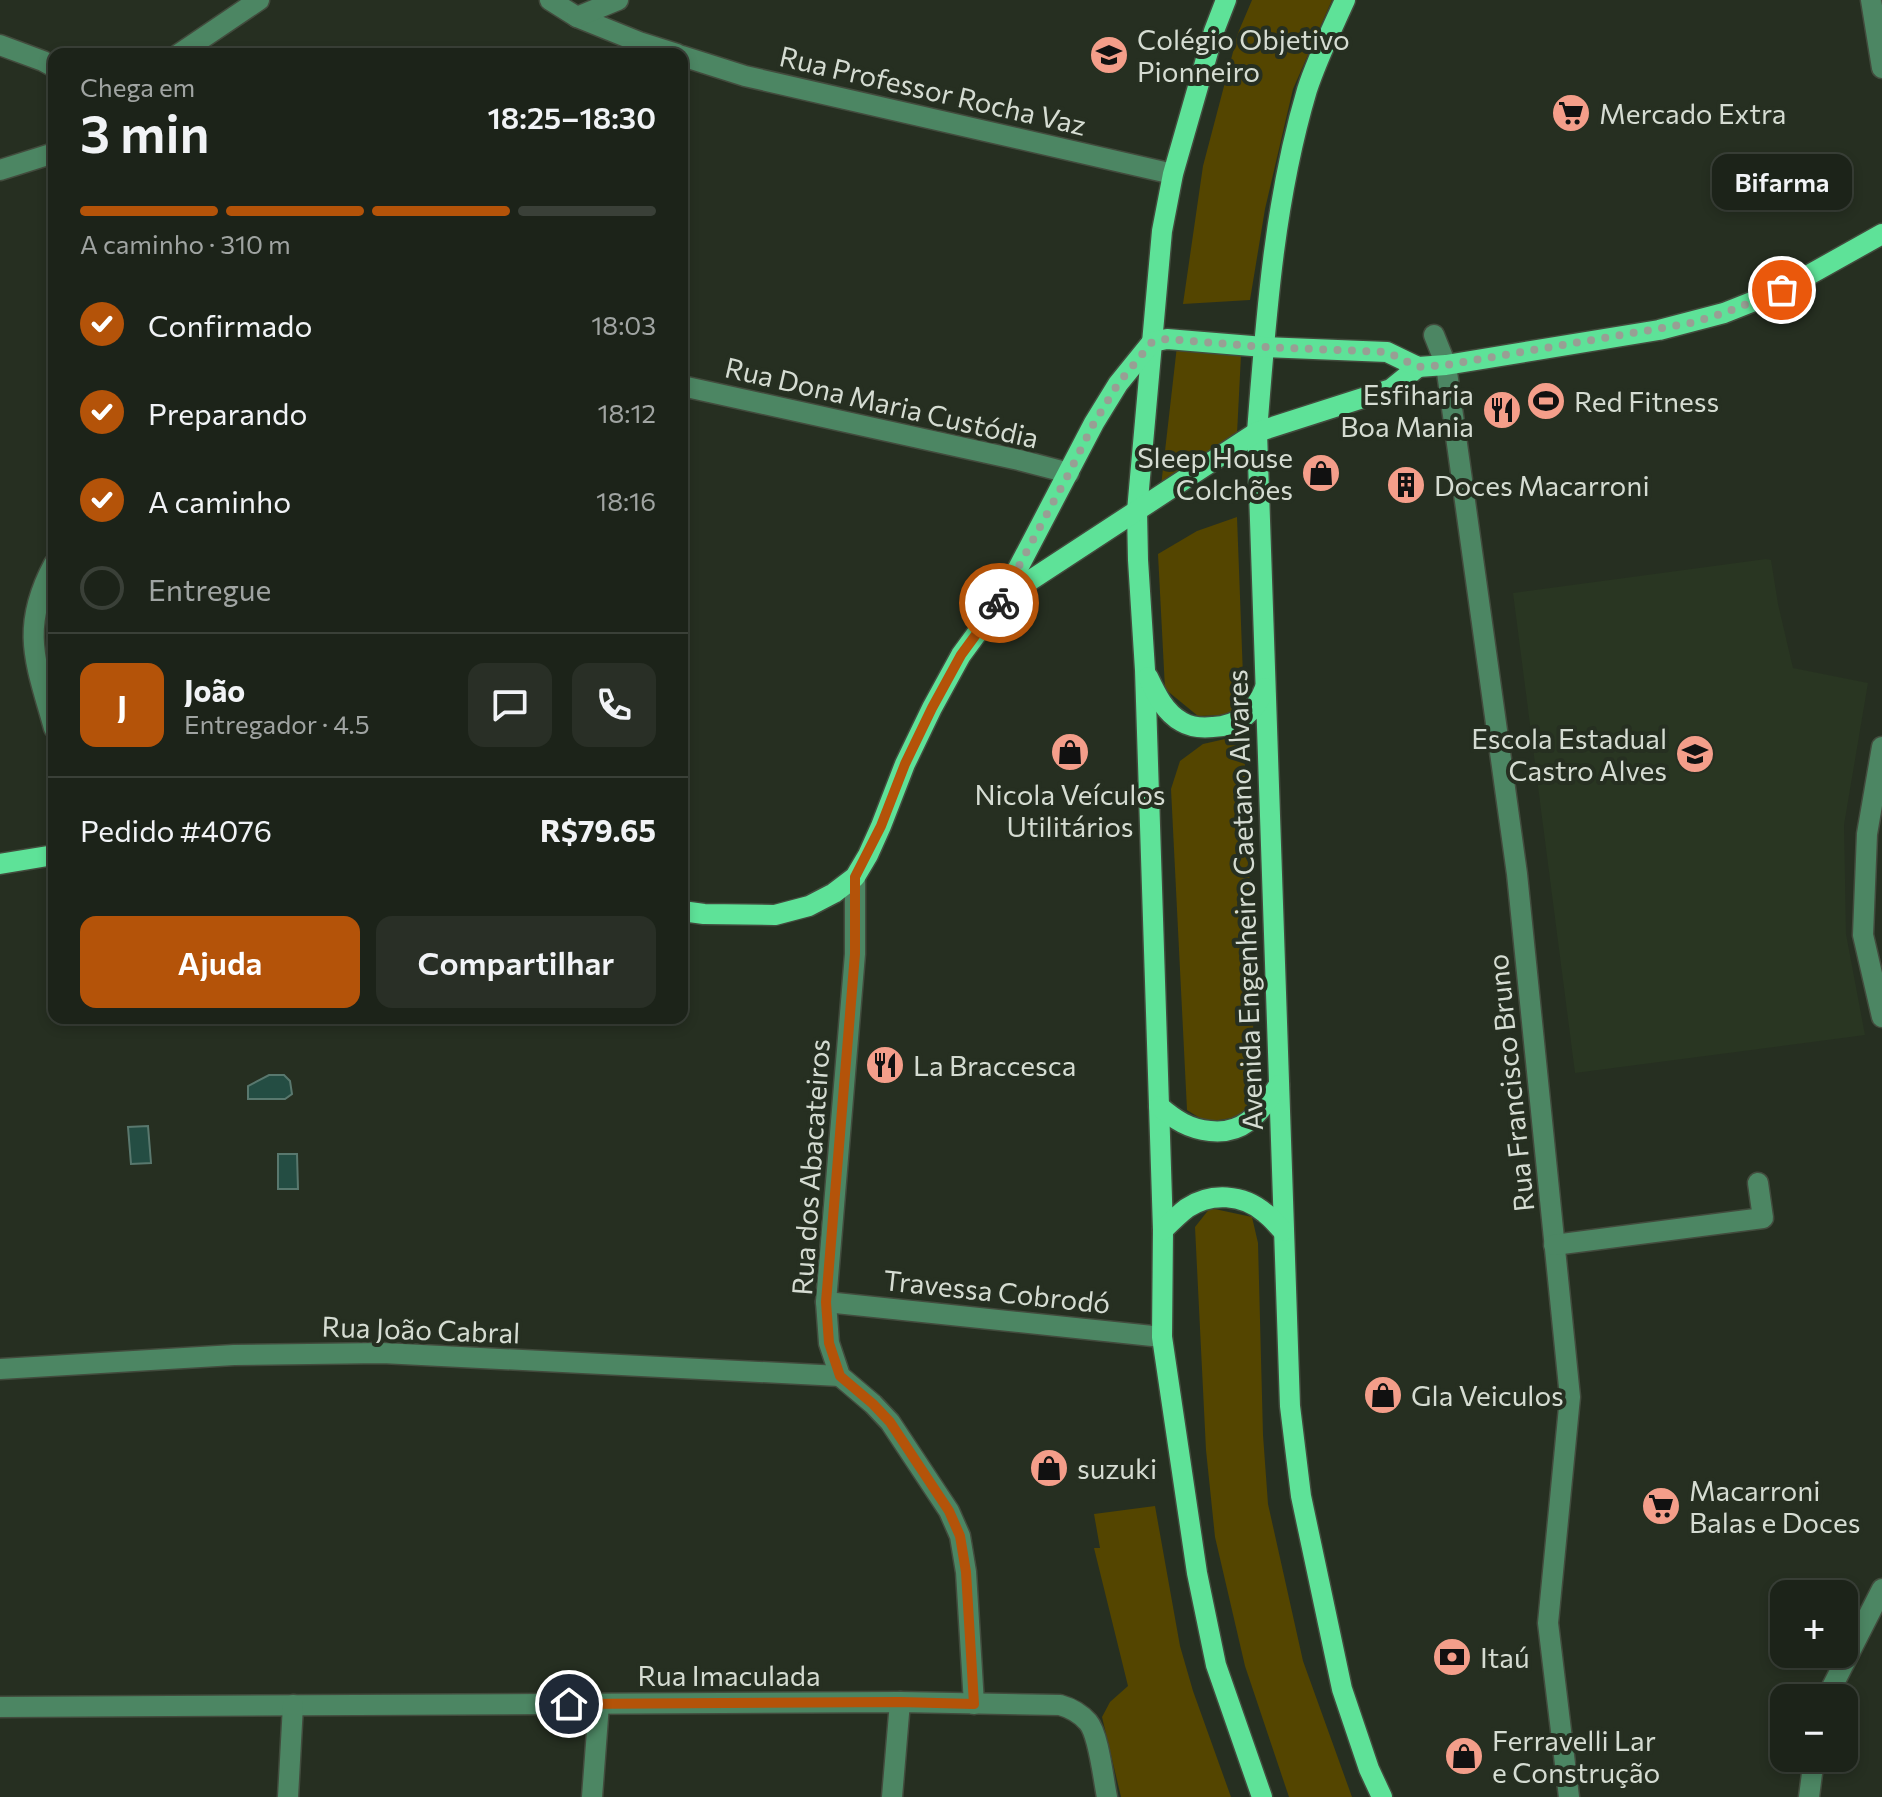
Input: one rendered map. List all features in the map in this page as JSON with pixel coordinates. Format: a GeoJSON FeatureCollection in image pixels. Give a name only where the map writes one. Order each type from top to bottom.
{"type":"FeatureCollection","features":[{"type":"Feature","properties":{"kind":"main road"},"geometry":{"type":"LineString","coordinates":[[1226,0],[1214,31],[1173,174],[1162,231],[1137,511],[1163,1230],[1162,1337],[1197,1573],[1216,1665],[1262,1797]]}},
{"type":"Feature","properties":{"kind":"main road","name":"Avenida Engenheiro Caetano Alvares"},"geometry":{"type":"LineString","coordinates":[[1345,0],[1308,86],[1286,168],[1257,432],[1290,1406],[1301,1496],[1342,1689],[1369,1769],[1382,1797]]}},
{"type":"Feature","properties":{"kind":"main road"},"geometry":{"type":"LineString","coordinates":[[688,912],[775,915],[809,906],[855,877],[881,826],[905,764],[961,655],[1002,599],[1094,423],[1118,384],[1152,342],[1167,339],[1387,352],[1418,367],[1446,365],[1659,330],[1724,313],[1782,290],[1882,234]]}},
{"type":"Feature","properties":{"kind":"main road"},"geometry":{"type":"LineString","coordinates":[[1002,599],[1257,432],[1391,389],[1418,367]]}},
{"type":"Feature","properties":{"kind":"main road"},"geometry":{"type":"LineString","coordinates":[[1145,670],[1157,696],[1170,713],[1193,727],[1226,727],[1236,723],[1254,709],[1265,688]]}},
{"type":"Feature","properties":{"kind":"main road"},"geometry":{"type":"LineString","coordinates":[[0,864],[48,856]]}},
{"type":"Feature","properties":{"kind":"main road"},"geometry":{"type":"LineString","coordinates":[[1159,1106],[1177,1122],[1199,1130],[1225,1133],[1253,1118],[1279,1085]]}},
{"type":"Feature","properties":{"kind":"main road"},"geometry":{"type":"LineString","coordinates":[[1163,1230],[1186,1209],[1204,1199],[1227,1196],[1251,1203],[1265,1212],[1283,1231]]}},
{"type":"Feature","properties":{"kind":"street"},"geometry":{"type":"LineString","coordinates":[[188,48],[259,0]]}},
{"type":"Feature","properties":{"kind":"street","name":"Rua Professor Rocha Vaz"},"geometry":{"type":"LineString","coordinates":[[550,0],[577,17],[658,48]]}},
{"type":"Feature","properties":{"kind":"street"},"geometry":{"type":"LineString","coordinates":[[577,17],[618,0]]}},
{"type":"Feature","properties":{"kind":"street"},"geometry":{"type":"LineString","coordinates":[[1871,0],[1882,68]]}},
{"type":"Feature","properties":{"kind":"street"},"geometry":{"type":"LineString","coordinates":[[0,45],[48,64]]}},
{"type":"Feature","properties":{"kind":"street","name":"Rua Professor Rocha Vaz"},"geometry":{"type":"LineString","coordinates":[[688,58],[745,76],[1173,174]]}},
{"type":"Feature","properties":{"kind":"street"},"geometry":{"type":"LineString","coordinates":[[0,170],[48,155]]}},
{"type":"Feature","properties":{"kind":"street","name":"Rua Francisco Bruno"},"geometry":{"type":"LineString","coordinates":[[1434,335],[1446,365],[1517,874],[1570,1397],[1548,1623],[1569,1797]]}},
{"type":"Feature","properties":{"kind":"street","name":"Rua Dona Maria Custódia"},"geometry":{"type":"LineString","coordinates":[[688,387],[1069,473]]}},
{"type":"Feature","properties":{"kind":"street"},"geometry":{"type":"LineString","coordinates":[[48,575],[35,609],[32,636],[48,707]]}},
{"type":"Feature","properties":{"kind":"street"},"geometry":{"type":"LineString","coordinates":[[1882,747],[1867,834],[1863,935],[1882,1017]]}},
{"type":"Feature","properties":{"kind":"street","name":"Rua dos Abacateiros"},"geometry":{"type":"LineString","coordinates":[[840,1376],[829,1343],[826,1302],[855,954],[855,877]]}},
{"type":"Feature","properties":{"kind":"street"},"geometry":{"type":"LineString","coordinates":[[1554,1245],[1763,1218],[1758,1183]]}},
{"type":"Feature","properties":{"kind":"street","name":"Travessa Cobrodó"},"geometry":{"type":"LineString","coordinates":[[826,1302],[1162,1337]]}},
{"type":"Feature","properties":{"kind":"street","name":"Rua João Cabral"},"geometry":{"type":"LineString","coordinates":[[0,1369],[234,1355],[382,1353],[840,1376]]}},
{"type":"Feature","properties":{"kind":"street"},"geometry":{"type":"LineString","coordinates":[[840,1376],[890,1422],[949,1511],[960,1536],[966,1572],[974,1704]]}},
{"type":"Feature","properties":{"kind":"street"},"geometry":{"type":"LineString","coordinates":[[1834,1684],[1882,1589]]}},
{"type":"Feature","properties":{"kind":"street"},"geometry":{"type":"LineString","coordinates":[[892,1797],[900,1702]]}},
{"type":"Feature","properties":{"kind":"street","name":"Rua Imaculada"},"geometry":{"type":"LineString","coordinates":[[0,1707],[900,1702],[1060,1705],[1073,1709],[1089,1723],[1097,1745],[1107,1797]]}},
{"type":"Feature","properties":{"kind":"street"},"geometry":{"type":"LineString","coordinates":[[592,1797],[599,1704]]}},
{"type":"Feature","properties":{"kind":"street"},"geometry":{"type":"LineString","coordinates":[[288,1797],[293,1705]]}},
{"type":"Feature","properties":{"kind":"street"},"geometry":{"type":"LineString","coordinates":[[1809,1797],[1812,1772]]}},
{"type":"Feature","properties":{"kind":"shaded area"},"geometry":{"type":"Polygon","coordinates":[[[1252,0],[1332,0],[1293,89],[1265,209],[1250,300],[1183,304],[1203,166],[1238,33],[1252,0]]]}},
{"type":"Feature","properties":{"kind":"shaded area"},"geometry":{"type":"Polygon","coordinates":[[[1177,346],[1241,355],[1237,434],[1161,486],[1177,346]]]}},
{"type":"Feature","properties":{"kind":"shaded area"},"geometry":{"type":"Polygon","coordinates":[[[1237,517],[1244,703],[1228,715],[1198,716],[1165,689],[1158,554],[1197,531],[1237,517]]]}},
{"type":"Feature","properties":{"kind":"shaded area","name":"Escola Estadual Castro Alves"},"geometry":{"type":"Polygon","coordinates":[[[1771,560],[1793,668],[1868,683],[1844,825],[1846,934],[1865,1035],[1575,1073],[1513,593],[1771,560]]]}},
{"type":"Feature","properties":{"kind":"shaded area"},"geometry":{"type":"Polygon","coordinates":[[[1225,739],[1242,748],[1247,777],[1255,1103],[1238,1117],[1206,1122],[1187,1110],[1171,789],[1180,761],[1203,744],[1225,739]]]}},
{"type":"Feature","properties":{"kind":"shaded area"},"geometry":{"type":"Polygon","coordinates":[[[1210,1208],[1252,1217],[1258,1243],[1268,1504],[1303,1661],[1352,1797],[1289,1797],[1245,1666],[1215,1537],[1206,1450],[1195,1227],[1210,1208]]]}},
{"type":"Feature","properties":{"kind":"shaded area"},"geometry":{"type":"Polygon","coordinates":[[[1155,1506],[1180,1646],[1231,1797],[1121,1797],[1102,1717],[1110,1702],[1128,1686],[1094,1548],[1100,1548],[1094,1514],[1155,1506]]]}},
{"type":"Feature","properties":{"kind":"water"},"geometry":{"type":"Polygon","coordinates":[[[269,1075],[284,1075],[290,1081],[292,1094],[285,1099],[248,1099],[248,1086],[269,1075]]]}},
{"type":"Feature","properties":{"kind":"water"},"geometry":{"type":"Polygon","coordinates":[[[148,1126],[151,1163],[131,1164],[128,1127],[148,1126]]]}},
{"type":"Feature","properties":{"kind":"water"},"geometry":{"type":"Polygon","coordinates":[[[278,1154],[297,1154],[298,1189],[278,1189],[278,1154]]]}},
{"type":"Feature","properties":{"kind":"way so far"},"geometry":{"type":"LineString","coordinates":[[999,603],[1094,423],[1118,384],[1152,342],[1167,339],[1387,352],[1418,367],[1446,365],[1691,323],[1782,290]]}},
{"type":"Feature","properties":{"kind":"place","name":"Colégio Objetivo Pionneiro"},"geometry":{"type":"Point","coordinates":[1109,55]}},
{"type":"Feature","properties":{"kind":"place","name":"Mercado Extra"},"geometry":{"type":"Point","coordinates":[1571,113]}},
{"type":"Feature","properties":{"kind":"place","name":"Bifarma"},"geometry":{"type":"Point","coordinates":[1782,290]}},
{"type":"Feature","properties":{"kind":"place","name":"Red Fitness"},"geometry":{"type":"Point","coordinates":[1546,401]}},
{"type":"Feature","properties":{"kind":"place","name":"Esfiharia Boa Mania"},"geometry":{"type":"Point","coordinates":[1502,410]}},
{"type":"Feature","properties":{"kind":"place","name":"Sleep House Colchões"},"geometry":{"type":"Point","coordinates":[1321,473]}},
{"type":"Feature","properties":{"kind":"place","name":"Doces Macarroni"},"geometry":{"type":"Point","coordinates":[1406,485]}},
{"type":"Feature","properties":{"kind":"place","name":"Nicola Veículos Utilitários"},"geometry":{"type":"Point","coordinates":[1070,752]}},
{"type":"Feature","properties":{"kind":"place","name":"Escola Estadual Castro Alves"},"geometry":{"type":"Point","coordinates":[1695,754]}},
{"type":"Feature","properties":{"kind":"place","name":"La Braccesca"},"geometry":{"type":"Point","coordinates":[885,1065]}},
{"type":"Feature","properties":{"kind":"place","name":"Gla Veiculos"},"geometry":{"type":"Point","coordinates":[1383,1395]}},
{"type":"Feature","properties":{"kind":"place","name":"suzuki"},"geometry":{"type":"Point","coordinates":[1049,1468]}},
{"type":"Feature","properties":{"kind":"place","name":"Macarroni Balas e Doces"},"geometry":{"type":"Point","coordinates":[1661,1506]}},
{"type":"Feature","properties":{"kind":"place","name":"Itaú"},"geometry":{"type":"Point","coordinates":[1452,1657]}},
{"type":"Feature","properties":{"kind":"place","name":"Ferravelli Lar e Construção"},"geometry":{"type":"Point","coordinates":[1464,1756]}},
{"type":"Feature","properties":{"kind":"route"},"geometry":{"type":"LineString","coordinates":[[569,1704],[974,1704],[966,1572],[960,1536],[949,1511],[890,1422],[840,1376],[829,1343],[826,1302],[855,954],[855,877],[868,855],[905,764],[932,708],[961,655],[999,603]]}}]}
